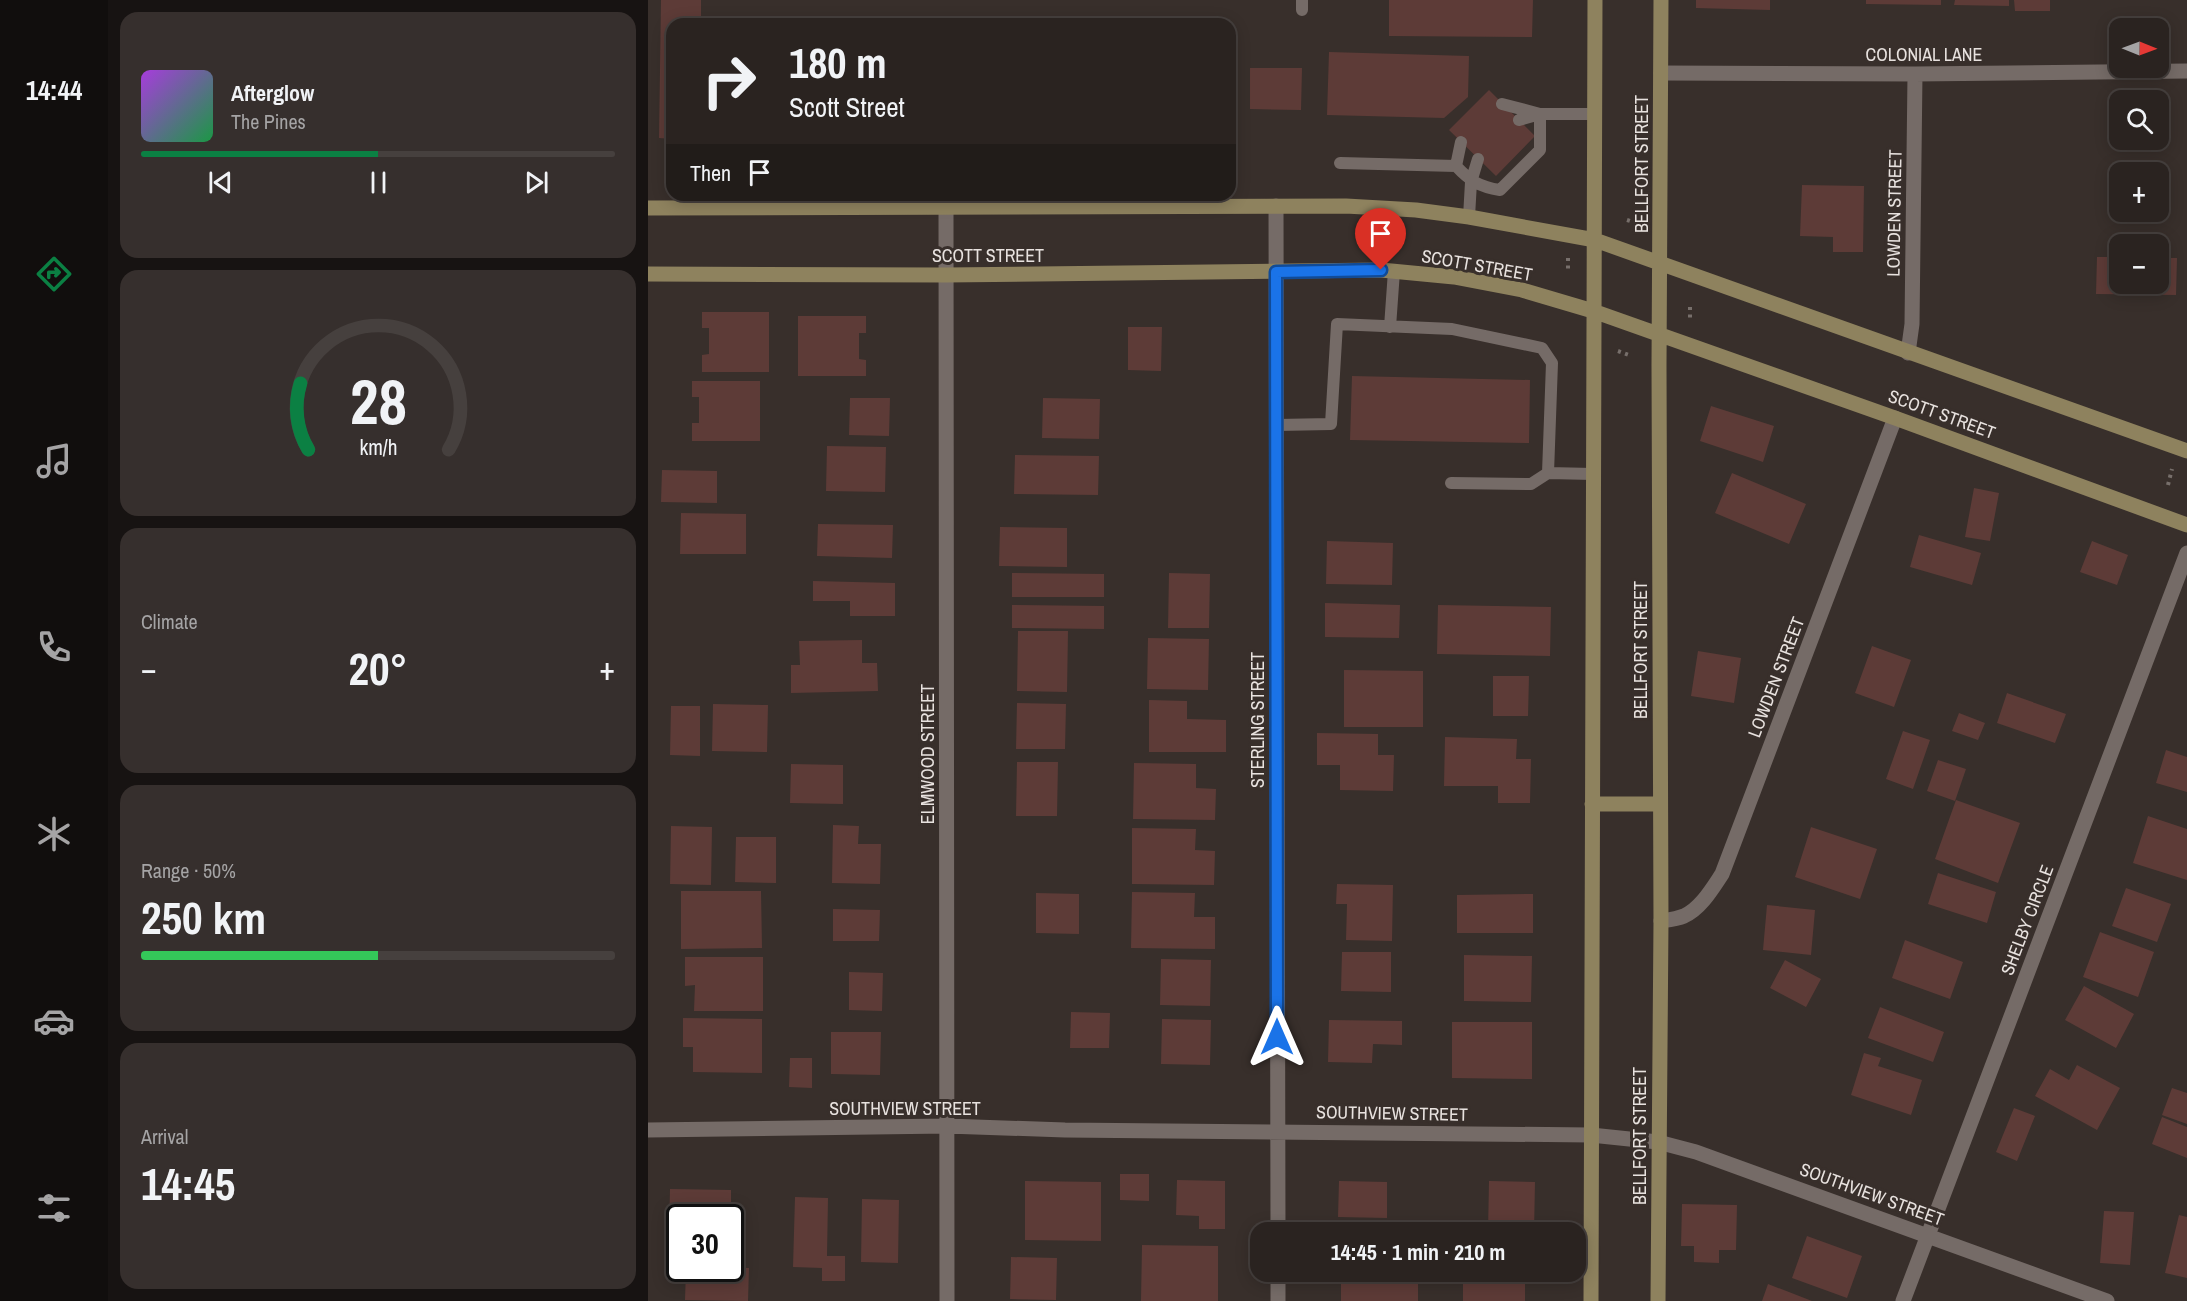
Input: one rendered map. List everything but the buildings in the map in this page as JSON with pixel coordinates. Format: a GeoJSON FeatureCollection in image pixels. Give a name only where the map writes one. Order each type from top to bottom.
{"type":"FeatureCollection","features":[{"type":"Feature","properties":{"kind":"main road"},"geometry":{"type":"LineString","coordinates":[[1592,1301],[1594,0]]}},
{"type":"Feature","properties":{"kind":"main road","name":"BELLFORT STREET"},"geometry":{"type":"LineString","coordinates":[[1658,1301],[1661,921],[1659,336],[1661,0]]}},
{"type":"Feature","properties":{"kind":"main road"},"geometry":{"type":"LineString","coordinates":[[648,208],[1346,206],[1416,210],[1469,217],[1595,240],[2187,451]]}},
{"type":"Feature","properties":{"kind":"main road","name":"SCOTT STREET"},"geometry":{"type":"LineString","coordinates":[[648,274],[945,275],[1394,271],[1455,277],[1522,290],[1593,311],[2187,525]]}},
{"type":"Feature","properties":{"kind":"main road"},"geometry":{"type":"LineString","coordinates":[[1592,804],[1660,804]]}},
{"type":"Feature","properties":{"kind":"street","name":"COLONIAL LANE"},"geometry":{"type":"LineString","coordinates":[[1661,73],[1915,74],[2187,71]]}},
{"type":"Feature","properties":{"kind":"street","name":"LOWDEN STREET"},"geometry":{"type":"LineString","coordinates":[[1908,353],[1912,324],[1915,74]]}},
{"type":"Feature","properties":{"kind":"street","name":"STERLING STREET"},"geometry":{"type":"LineString","coordinates":[[1276,206],[1278,1222]]}},
{"type":"Feature","properties":{"kind":"street","name":"ELMWOOD STREET"},"geometry":{"type":"LineString","coordinates":[[946,207],[947,1301]]}},
{"type":"Feature","properties":{"kind":"street","name":"LOWDEN STREET"},"geometry":{"type":"LineString","coordinates":[[1661,921],[1684,916],[1698,906],[1722,874],[1895,418]]}},
{"type":"Feature","properties":{"kind":"street","name":"SHELBY CIRCLE"},"geometry":{"type":"LineString","coordinates":[[1903,1301],[2187,553]]}},
{"type":"Feature","properties":{"kind":"street","name":"SOUTHVIEW STREET"},"geometry":{"type":"LineString","coordinates":[[648,1130],[947,1126],[1065,1130],[1591,1134],[1658,1142],[1696,1152],[2107,1301]]}},
{"type":"Feature","properties":{"kind":"street"},"geometry":{"type":"LineString","coordinates":[[1278,1282],[1278,1301]]}},
{"type":"Feature","properties":{"kind":"lane"},"geometry":{"type":"LineString","coordinates":[[1502,104],[1540,114],[1595,114]]}},
{"type":"Feature","properties":{"kind":"lane"},"geometry":{"type":"LineString","coordinates":[[1519,120],[1540,114]]}},
{"type":"Feature","properties":{"kind":"lane"},"geometry":{"type":"LineString","coordinates":[[1340,162],[1455,166],[1471,182],[1485,188],[1500,190],[1540,150],[1540,114]]}},
{"type":"Feature","properties":{"kind":"lane"},"geometry":{"type":"LineString","coordinates":[[1455,166],[1461,142]]}},
{"type":"Feature","properties":{"kind":"lane"},"geometry":{"type":"LineString","coordinates":[[1469,217],[1471,182],[1478,159]]}},
{"type":"Feature","properties":{"kind":"lane"},"geometry":{"type":"LineString","coordinates":[[1390,327],[1394,271]]}},
{"type":"Feature","properties":{"kind":"lane"},"geometry":{"type":"LineString","coordinates":[[1276,424],[1331,424],[1337,324],[1452,329],[1542,348],[1552,363],[1548,473]]}},
{"type":"Feature","properties":{"kind":"lane"},"geometry":{"type":"LineString","coordinates":[[1451,483],[1531,484],[1548,473],[1593,474]]}},
{"type":"Feature","properties":{"kind":"path"},"geometry":{"type":"LineString","coordinates":[[1627,220],[1636,223]]}},
{"type":"Feature","properties":{"kind":"path"},"geometry":{"type":"LineString","coordinates":[[1568,258],[1568,269]]}},
{"type":"Feature","properties":{"kind":"path"},"geometry":{"type":"LineString","coordinates":[[1690,307],[1690,321]]}},
{"type":"Feature","properties":{"kind":"path"},"geometry":{"type":"LineString","coordinates":[[1618,351],[1629,355]]}},
{"type":"Feature","properties":{"kind":"path"},"geometry":{"type":"LineString","coordinates":[[2168,484],[2172,469]]}},
{"type":"Feature","properties":{"kind":"route"},"geometry":{"type":"LineString","coordinates":[[1277,1037],[1276,272],[1381,270]]}}]}
